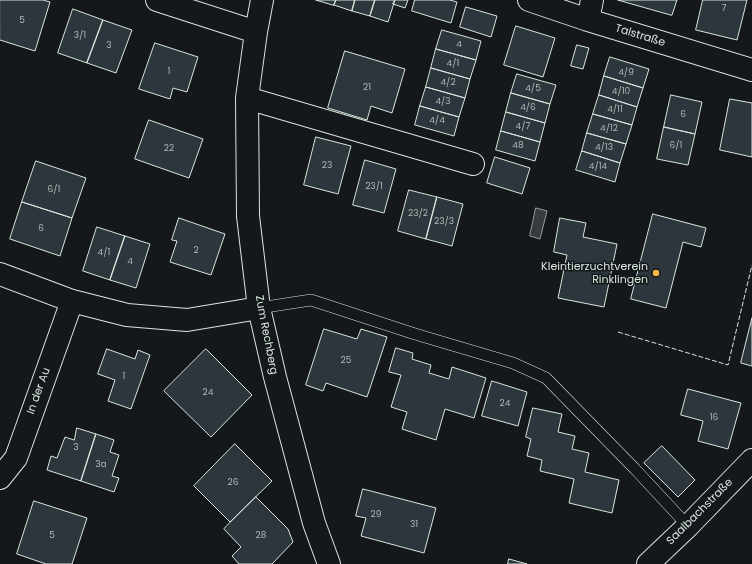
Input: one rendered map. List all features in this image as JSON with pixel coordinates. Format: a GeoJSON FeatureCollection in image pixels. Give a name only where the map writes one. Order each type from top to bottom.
{"type":"FeatureCollection","features":[{"type":"Feature","properties":{"kind":"street"},"geometry":{"type":"LineString","coordinates":[[157,0],[256,32]]}},
{"type":"Feature","properties":{"kind":"street","name":"Zum Rechberg"},"geometry":{"type":"LineString","coordinates":[[262,0],[247,98],[248,216],[259,308],[275,377],[314,523],[329,564]]}},
{"type":"Feature","properties":{"kind":"street","name":"Talstraße"},"geometry":{"type":"LineString","coordinates":[[529,0],[590,10],[752,70]]}},
{"type":"Feature","properties":{"kind":"street"},"geometry":{"type":"LineString","coordinates":[[247,98],[473,164]]}},
{"type":"Feature","properties":{"kind":"street"},"geometry":{"type":"LineString","coordinates":[[0,274],[72,301],[127,315],[187,320],[259,308]]}},
{"type":"Feature","properties":{"kind":"street","name":"In der Au"},"geometry":{"type":"LineString","coordinates":[[0,478],[16,458],[72,301]]}},
{"type":"Feature","properties":{"kind":"street","name":"Saalbachstraße"},"geometry":{"type":"LineString","coordinates":[[648,564],[688,526],[752,460]]}},
{"type":"Feature","properties":{"kind":"lane"},"geometry":{"type":"LineString","coordinates":[[259,308],[311,300],[415,334],[513,363],[546,378],[635,469],[688,526]]}},
{"type":"Feature","properties":{"kind":"shaded area"},"geometry":{"type":"Polygon","coordinates":[[[536,208],[547,211],[540,239],[530,236],[536,208]]]}},
{"type":"Feature","properties":{"kind":"building"},"geometry":{"type":"Polygon","coordinates":[[[0,0],[43,0],[50,2],[35,51],[0,40],[0,0]]]}},
{"type":"Feature","properties":{"kind":"building"},"geometry":{"type":"Polygon","coordinates":[[[316,0],[336,0],[334,5],[316,0]]]}},
{"type":"Feature","properties":{"kind":"building"},"geometry":{"type":"Polygon","coordinates":[[[336,0],[355,0],[352,11],[334,5],[336,0]]]}},
{"type":"Feature","properties":{"kind":"building"},"geometry":{"type":"Polygon","coordinates":[[[355,0],[375,0],[370,16],[352,11],[355,0]]]}},
{"type":"Feature","properties":{"kind":"building"},"geometry":{"type":"Polygon","coordinates":[[[375,0],[395,0],[388,22],[370,16],[375,0]]]}},
{"type":"Feature","properties":{"kind":"building"},"geometry":{"type":"Polygon","coordinates":[[[395,0],[408,0],[405,8],[393,4],[395,0]]]}},
{"type":"Feature","properties":{"kind":"building"},"geometry":{"type":"Polygon","coordinates":[[[415,0],[450,0],[457,2],[451,23],[412,11],[415,0]]]}},
{"type":"Feature","properties":{"kind":"building"},"geometry":{"type":"Polygon","coordinates":[[[618,0],[677,0],[672,15],[618,0]]]}},
{"type":"Feature","properties":{"kind":"building"},"geometry":{"type":"Polygon","coordinates":[[[703,0],[747,0],[737,40],[696,30],[703,0]]]}},
{"type":"Feature","properties":{"kind":"building"},"geometry":{"type":"Polygon","coordinates":[[[466,7],[497,16],[491,37],[460,27],[466,7]]]}},
{"type":"Feature","properties":{"kind":"building"},"geometry":{"type":"Polygon","coordinates":[[[73,9],[103,20],[87,63],[58,53],[73,9]]]}},
{"type":"Feature","properties":{"kind":"building"},"geometry":{"type":"Polygon","coordinates":[[[103,20],[132,30],[116,73],[87,63],[103,20]]]}},
{"type":"Feature","properties":{"kind":"building"},"geometry":{"type":"Polygon","coordinates":[[[516,26],[555,38],[543,77],[504,65],[516,26]]]}},
{"type":"Feature","properties":{"kind":"building"},"geometry":{"type":"Polygon","coordinates":[[[442,30],[481,41],[476,60],[436,49],[442,30]]]}},
{"type":"Feature","properties":{"kind":"building"},"geometry":{"type":"Polygon","coordinates":[[[155,43],[198,57],[187,92],[173,88],[170,99],[139,89],[155,43]]]}},
{"type":"Feature","properties":{"kind":"building"},"geometry":{"type":"Polygon","coordinates":[[[577,45],[589,48],[583,69],[571,66],[577,45]]]}},
{"type":"Feature","properties":{"kind":"building"},"geometry":{"type":"Polygon","coordinates":[[[436,49],[476,60],[470,79],[431,68],[436,49]]]}},
{"type":"Feature","properties":{"kind":"building"},"geometry":{"type":"Polygon","coordinates":[[[345,51],[405,69],[392,113],[371,106],[367,120],[328,108],[345,51]]]}},
{"type":"Feature","properties":{"kind":"building"},"geometry":{"type":"Polygon","coordinates":[[[610,57],[649,69],[643,88],[604,76],[610,57]]]}},
{"type":"Feature","properties":{"kind":"building"},"geometry":{"type":"Polygon","coordinates":[[[431,68],[470,79],[465,98],[426,87],[431,68]]]}},
{"type":"Feature","properties":{"kind":"building"},"geometry":{"type":"Polygon","coordinates":[[[517,74],[556,85],[550,104],[511,93],[517,74]]]}},
{"type":"Feature","properties":{"kind":"building"},"geometry":{"type":"Polygon","coordinates":[[[604,76],[643,88],[637,107],[599,95],[604,76]]]}},
{"type":"Feature","properties":{"kind":"building"},"geometry":{"type":"Polygon","coordinates":[[[426,87],[465,98],[459,117],[420,106],[426,87]]]}},
{"type":"Feature","properties":{"kind":"building"},"geometry":{"type":"Polygon","coordinates":[[[511,93],[550,104],[545,123],[506,112],[511,93]]]}},
{"type":"Feature","properties":{"kind":"building"},"geometry":{"type":"Polygon","coordinates":[[[599,95],[637,107],[632,125],[593,114],[599,95]]]}},
{"type":"Feature","properties":{"kind":"building"},"geometry":{"type":"Polygon","coordinates":[[[671,95],[702,102],[695,134],[664,127],[671,95]]]}},
{"type":"Feature","properties":{"kind":"building"},"geometry":{"type":"Polygon","coordinates":[[[730,99],[752,103],[752,157],[720,150],[730,99]]]}},
{"type":"Feature","properties":{"kind":"building"},"geometry":{"type":"Polygon","coordinates":[[[420,106],[459,117],[454,136],[415,125],[420,106]]]}},
{"type":"Feature","properties":{"kind":"building"},"geometry":{"type":"Polygon","coordinates":[[[506,112],[545,123],[540,142],[501,131],[506,112]]]}},
{"type":"Feature","properties":{"kind":"building"},"geometry":{"type":"Polygon","coordinates":[[[593,114],[632,125],[626,144],[587,133],[593,114]]]}},
{"type":"Feature","properties":{"kind":"building"},"geometry":{"type":"Polygon","coordinates":[[[149,120],[203,139],[189,178],[135,159],[149,120]]]}},
{"type":"Feature","properties":{"kind":"building"},"geometry":{"type":"Polygon","coordinates":[[[664,127],[695,134],[688,165],[657,159],[664,127]]]}},
{"type":"Feature","properties":{"kind":"building"},"geometry":{"type":"Polygon","coordinates":[[[501,131],[540,142],[535,161],[496,150],[501,131]]]}},
{"type":"Feature","properties":{"kind":"building"},"geometry":{"type":"Polygon","coordinates":[[[587,133],[626,144],[620,163],[582,151],[587,133]]]}},
{"type":"Feature","properties":{"kind":"building"},"geometry":{"type":"Polygon","coordinates":[[[316,137],[351,146],[338,194],[304,185],[316,137]]]}},
{"type":"Feature","properties":{"kind":"building"},"geometry":{"type":"Polygon","coordinates":[[[582,151],[620,163],[615,182],[576,170],[582,151]]]}},
{"type":"Feature","properties":{"kind":"building"},"geometry":{"type":"Polygon","coordinates":[[[495,157],[530,168],[522,194],[487,183],[495,157]]]}},
{"type":"Feature","properties":{"kind":"building"},"geometry":{"type":"Polygon","coordinates":[[[365,160],[396,169],[384,213],[353,205],[365,160]]]}},
{"type":"Feature","properties":{"kind":"building"},"geometry":{"type":"Polygon","coordinates":[[[36,161],[86,178],[72,218],[22,202],[36,161]]]}},
{"type":"Feature","properties":{"kind":"building"},"geometry":{"type":"Polygon","coordinates":[[[409,190],[437,197],[426,239],[398,231],[409,190]]]}},
{"type":"Feature","properties":{"kind":"building"},"geometry":{"type":"Polygon","coordinates":[[[437,197],[463,204],[452,246],[426,239],[437,197]]]}},
{"type":"Feature","properties":{"kind":"building"},"geometry":{"type":"Polygon","coordinates":[[[22,202],[72,218],[60,256],[10,239],[22,202]]]}},
{"type":"Feature","properties":{"kind":"building","name":"Kleintierzuchtverein Rinklingen"},"geometry":{"type":"Polygon","coordinates":[[[653,214],[706,228],[701,247],[683,242],[666,308],[631,299],[653,214]]]}},
{"type":"Feature","properties":{"kind":"building"},"geometry":{"type":"Polygon","coordinates":[[[179,218],[225,234],[211,275],[170,262],[177,241],[172,240],[179,218]]]}},
{"type":"Feature","properties":{"kind":"building"},"geometry":{"type":"Polygon","coordinates":[[[560,218],[586,223],[583,237],[617,244],[604,307],[558,298],[567,255],[554,252],[560,218]]]}},
{"type":"Feature","properties":{"kind":"building"},"geometry":{"type":"Polygon","coordinates":[[[97,227],[125,236],[110,280],[83,271],[97,227]]]}},
{"type":"Feature","properties":{"kind":"building"},"geometry":{"type":"Polygon","coordinates":[[[125,236],[150,244],[136,288],[110,280],[125,236]]]}},
{"type":"Feature","properties":{"kind":"building"},"geometry":{"type":"Polygon","coordinates":[[[752,318],[752,366],[741,363],[752,318]]]}},
{"type":"Feature","properties":{"kind":"building"},"geometry":{"type":"Polygon","coordinates":[[[324,329],[357,339],[361,329],[387,337],[367,397],[326,383],[323,391],[306,385],[324,329]]]}},
{"type":"Feature","properties":{"kind":"building"},"geometry":{"type":"Polygon","coordinates":[[[396,348],[413,353],[412,359],[431,365],[429,373],[449,379],[452,367],[486,378],[474,418],[445,409],[436,440],[402,429],[407,412],[391,407],[401,375],[389,372],[396,348]]]}},
{"type":"Feature","properties":{"kind":"building"},"geometry":{"type":"Polygon","coordinates":[[[107,349],[135,359],[138,350],[150,355],[131,409],[108,401],[115,380],[98,374],[107,349]]]}},
{"type":"Feature","properties":{"kind":"building"},"geometry":{"type":"Polygon","coordinates":[[[206,349],[252,395],[211,437],[164,391],[206,349]]]}},
{"type":"Feature","properties":{"kind":"building"},"geometry":{"type":"Polygon","coordinates":[[[492,381],[527,392],[518,426],[482,416],[492,381]]]}},
{"type":"Feature","properties":{"kind":"building"},"geometry":{"type":"Polygon","coordinates":[[[688,389],[741,403],[728,449],[698,441],[703,421],[681,415],[688,389]]]}},
{"type":"Feature","properties":{"kind":"building"},"geometry":{"type":"Polygon","coordinates":[[[533,408],[562,414],[558,432],[575,436],[572,449],[589,453],[585,472],[619,480],[612,513],[569,503],[574,479],[540,471],[542,460],[527,456],[531,439],[526,437],[533,408]]]}},
{"type":"Feature","properties":{"kind":"building"},"geometry":{"type":"Polygon","coordinates":[[[77,428],[96,434],[81,481],[47,470],[51,456],[57,458],[65,437],[74,440],[77,428]]]}},
{"type":"Feature","properties":{"kind":"building"},"geometry":{"type":"Polygon","coordinates":[[[96,434],[114,440],[110,452],[119,455],[112,476],[119,478],[114,492],[81,481],[96,434]]]}},
{"type":"Feature","properties":{"kind":"building"},"geometry":{"type":"Polygon","coordinates":[[[235,444],[272,481],[230,522],[194,486],[235,444]]]}},
{"type":"Feature","properties":{"kind":"building"},"geometry":{"type":"Polygon","coordinates":[[[662,446],[695,480],[678,497],[644,463],[662,446]]]}},
{"type":"Feature","properties":{"kind":"building"},"geometry":{"type":"Polygon","coordinates":[[[363,489],[436,508],[424,553],[361,536],[366,518],[356,516],[363,489]]]}},
{"type":"Feature","properties":{"kind":"building"},"geometry":{"type":"Polygon","coordinates":[[[256,497],[288,529],[293,542],[272,564],[239,564],[232,556],[241,547],[224,529],[256,497]]]}},
{"type":"Feature","properties":{"kind":"building"},"geometry":{"type":"Polygon","coordinates":[[[34,501],[87,518],[72,564],[46,564],[17,554],[34,501]]]}},
{"type":"Feature","properties":{"kind":"building"},"geometry":{"type":"Polygon","coordinates":[[[509,559],[527,564],[508,564],[509,559]]]}},
{"type":"Feature","properties":{"kind":"fence"},"geometry":{"type":"LineString","coordinates":[[618,332],[728,365],[752,265]]}},
{"type":"Feature","properties":{"kind":"place","name":"Kleintierzuchtverein Rinklingen"},"geometry":{"type":"Point","coordinates":[656,273]}}]}
